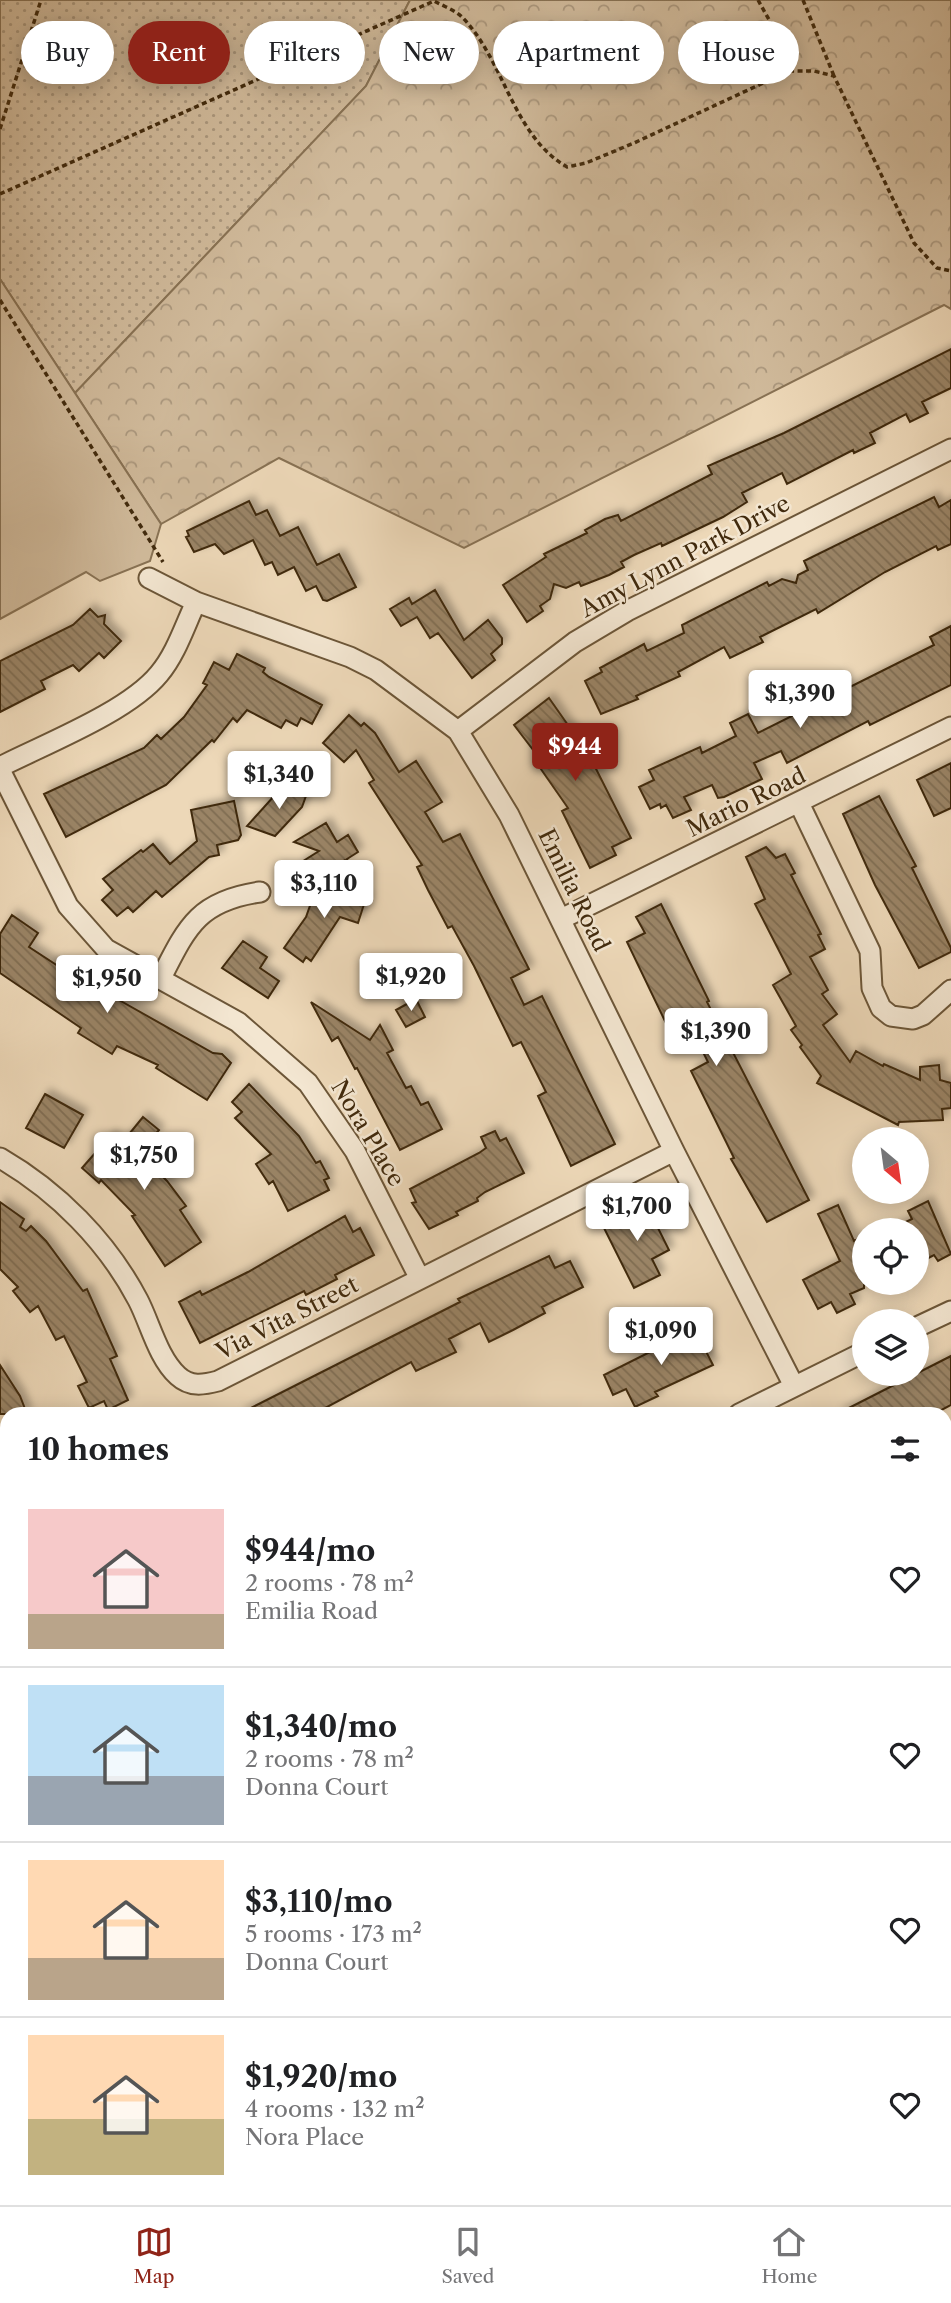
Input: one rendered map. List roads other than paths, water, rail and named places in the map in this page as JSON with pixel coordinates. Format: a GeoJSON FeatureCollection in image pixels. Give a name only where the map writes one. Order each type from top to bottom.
{"type":"FeatureCollection","features":[{"type":"Feature","properties":{"kind":"street","name":"Amy Lynn Park Drive"},"geometry":{"type":"LineString","coordinates":[[458,731],[575,642],[627,611],[951,449]]}},
{"type":"Feature","properties":{"kind":"street","name":"Emilia Road"},"geometry":{"type":"LineString","coordinates":[[149,578],[196,602],[367,666],[396,683],[458,731],[495,787],[674,1151],[794,1386]]}},
{"type":"Feature","properties":{"kind":"street"},"geometry":{"type":"LineString","coordinates":[[0,769],[125,703],[148,686],[170,658],[196,602]]}},
{"type":"Feature","properties":{"kind":"street","name":"Mario Road"},"geometry":{"type":"LineString","coordinates":[[561,919],[951,727]]}},
{"type":"Feature","properties":{"kind":"street","name":"Nora Place"},"geometry":{"type":"LineString","coordinates":[[0,769],[68,906],[106,949],[238,1022],[308,1083],[355,1151],[419,1277]]}},
{"type":"Feature","properties":{"kind":"street"},"geometry":{"type":"LineString","coordinates":[[799,803],[865,939],[872,962],[872,988],[881,1008],[891,1016],[913,1019],[923,1015],[951,990]]}},
{"type":"Feature","properties":{"kind":"street"},"geometry":{"type":"LineString","coordinates":[[161,978],[184,931],[195,918],[224,900],[260,892]]}},
{"type":"Feature","properties":{"kind":"street","name":"Via Vita Street"},"geometry":{"type":"LineString","coordinates":[[0,1158],[41,1183],[86,1229],[126,1279],[170,1367],[191,1384],[204,1385],[218,1381],[419,1277],[674,1151]]}},
{"type":"Feature","properties":{"kind":"street"},"geometry":{"type":"LineString","coordinates":[[929,1321],[951,1311]]}},
{"type":"Feature","properties":{"kind":"street"},"geometry":{"type":"LineString","coordinates":[[753,1407],[852,1358]]}}]}
